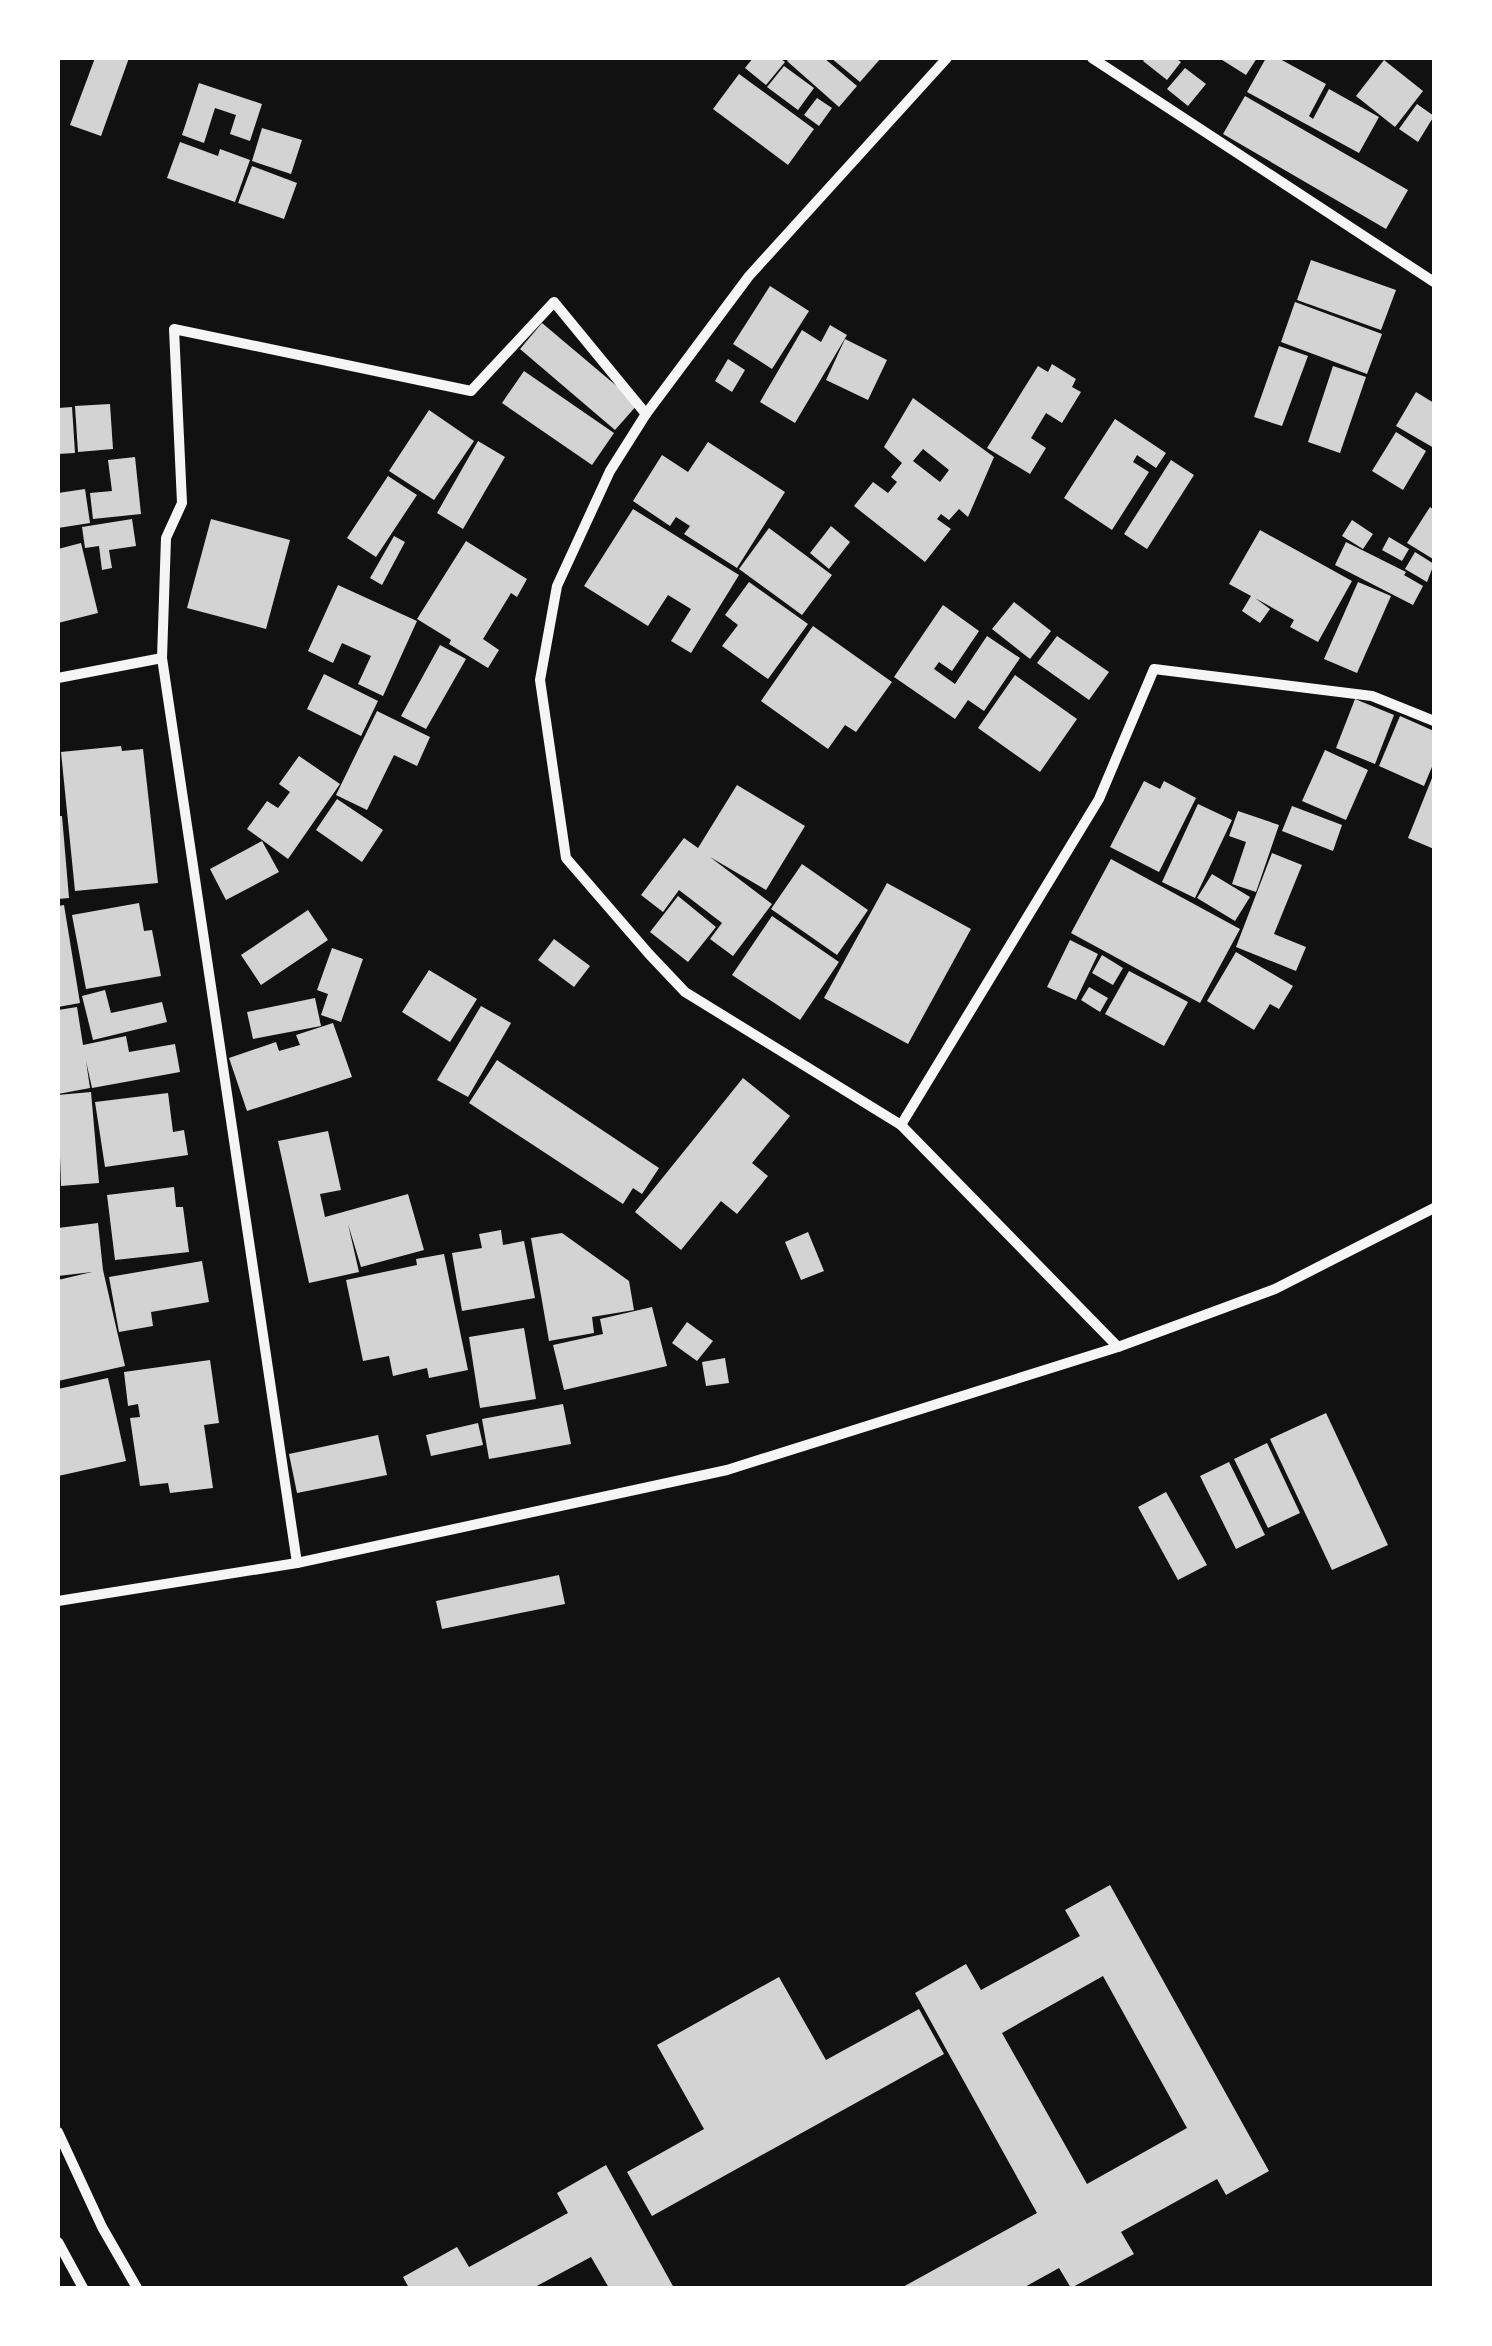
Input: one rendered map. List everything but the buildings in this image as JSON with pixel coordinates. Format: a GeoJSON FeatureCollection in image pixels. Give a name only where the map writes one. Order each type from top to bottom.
{"type":"FeatureCollection","features":[{"type":"Feature","properties":{"kind":"street"},"geometry":{"type":"LineString","coordinates":[[947,58],[750,276],[646,414],[610,470],[557,586],[540,680],[566,858],[685,992],[901,1125],[1118,1347]]}},
{"type":"Feature","properties":{"kind":"street"},"geometry":{"type":"LineString","coordinates":[[1092,58],[1434,282]]}},
{"type":"Feature","properties":{"kind":"street"},"geometry":{"type":"LineString","coordinates":[[297,1563],[162,658],[166,538],[182,503],[174,329],[471,391],[554,302],[646,414]]}},
{"type":"Feature","properties":{"kind":"street"},"geometry":{"type":"LineString","coordinates":[[58,678],[162,658]]}},
{"type":"Feature","properties":{"kind":"street"},"geometry":{"type":"LineString","coordinates":[[901,1125],[1098,799],[1154,669],[1372,696],[1434,721]]}},
{"type":"Feature","properties":{"kind":"street"},"geometry":{"type":"LineString","coordinates":[[58,1602],[297,1563],[727,1470],[1118,1347],[1275,1288],[1434,1208]]}},
{"type":"Feature","properties":{"kind":"street"},"geometry":{"type":"LineString","coordinates":[[58,2132],[102,2228],[137,2288]]}},
{"type":"Feature","properties":{"kind":"street"},"geometry":{"type":"LineString","coordinates":[[58,2242],[83,2288]]}}]}
